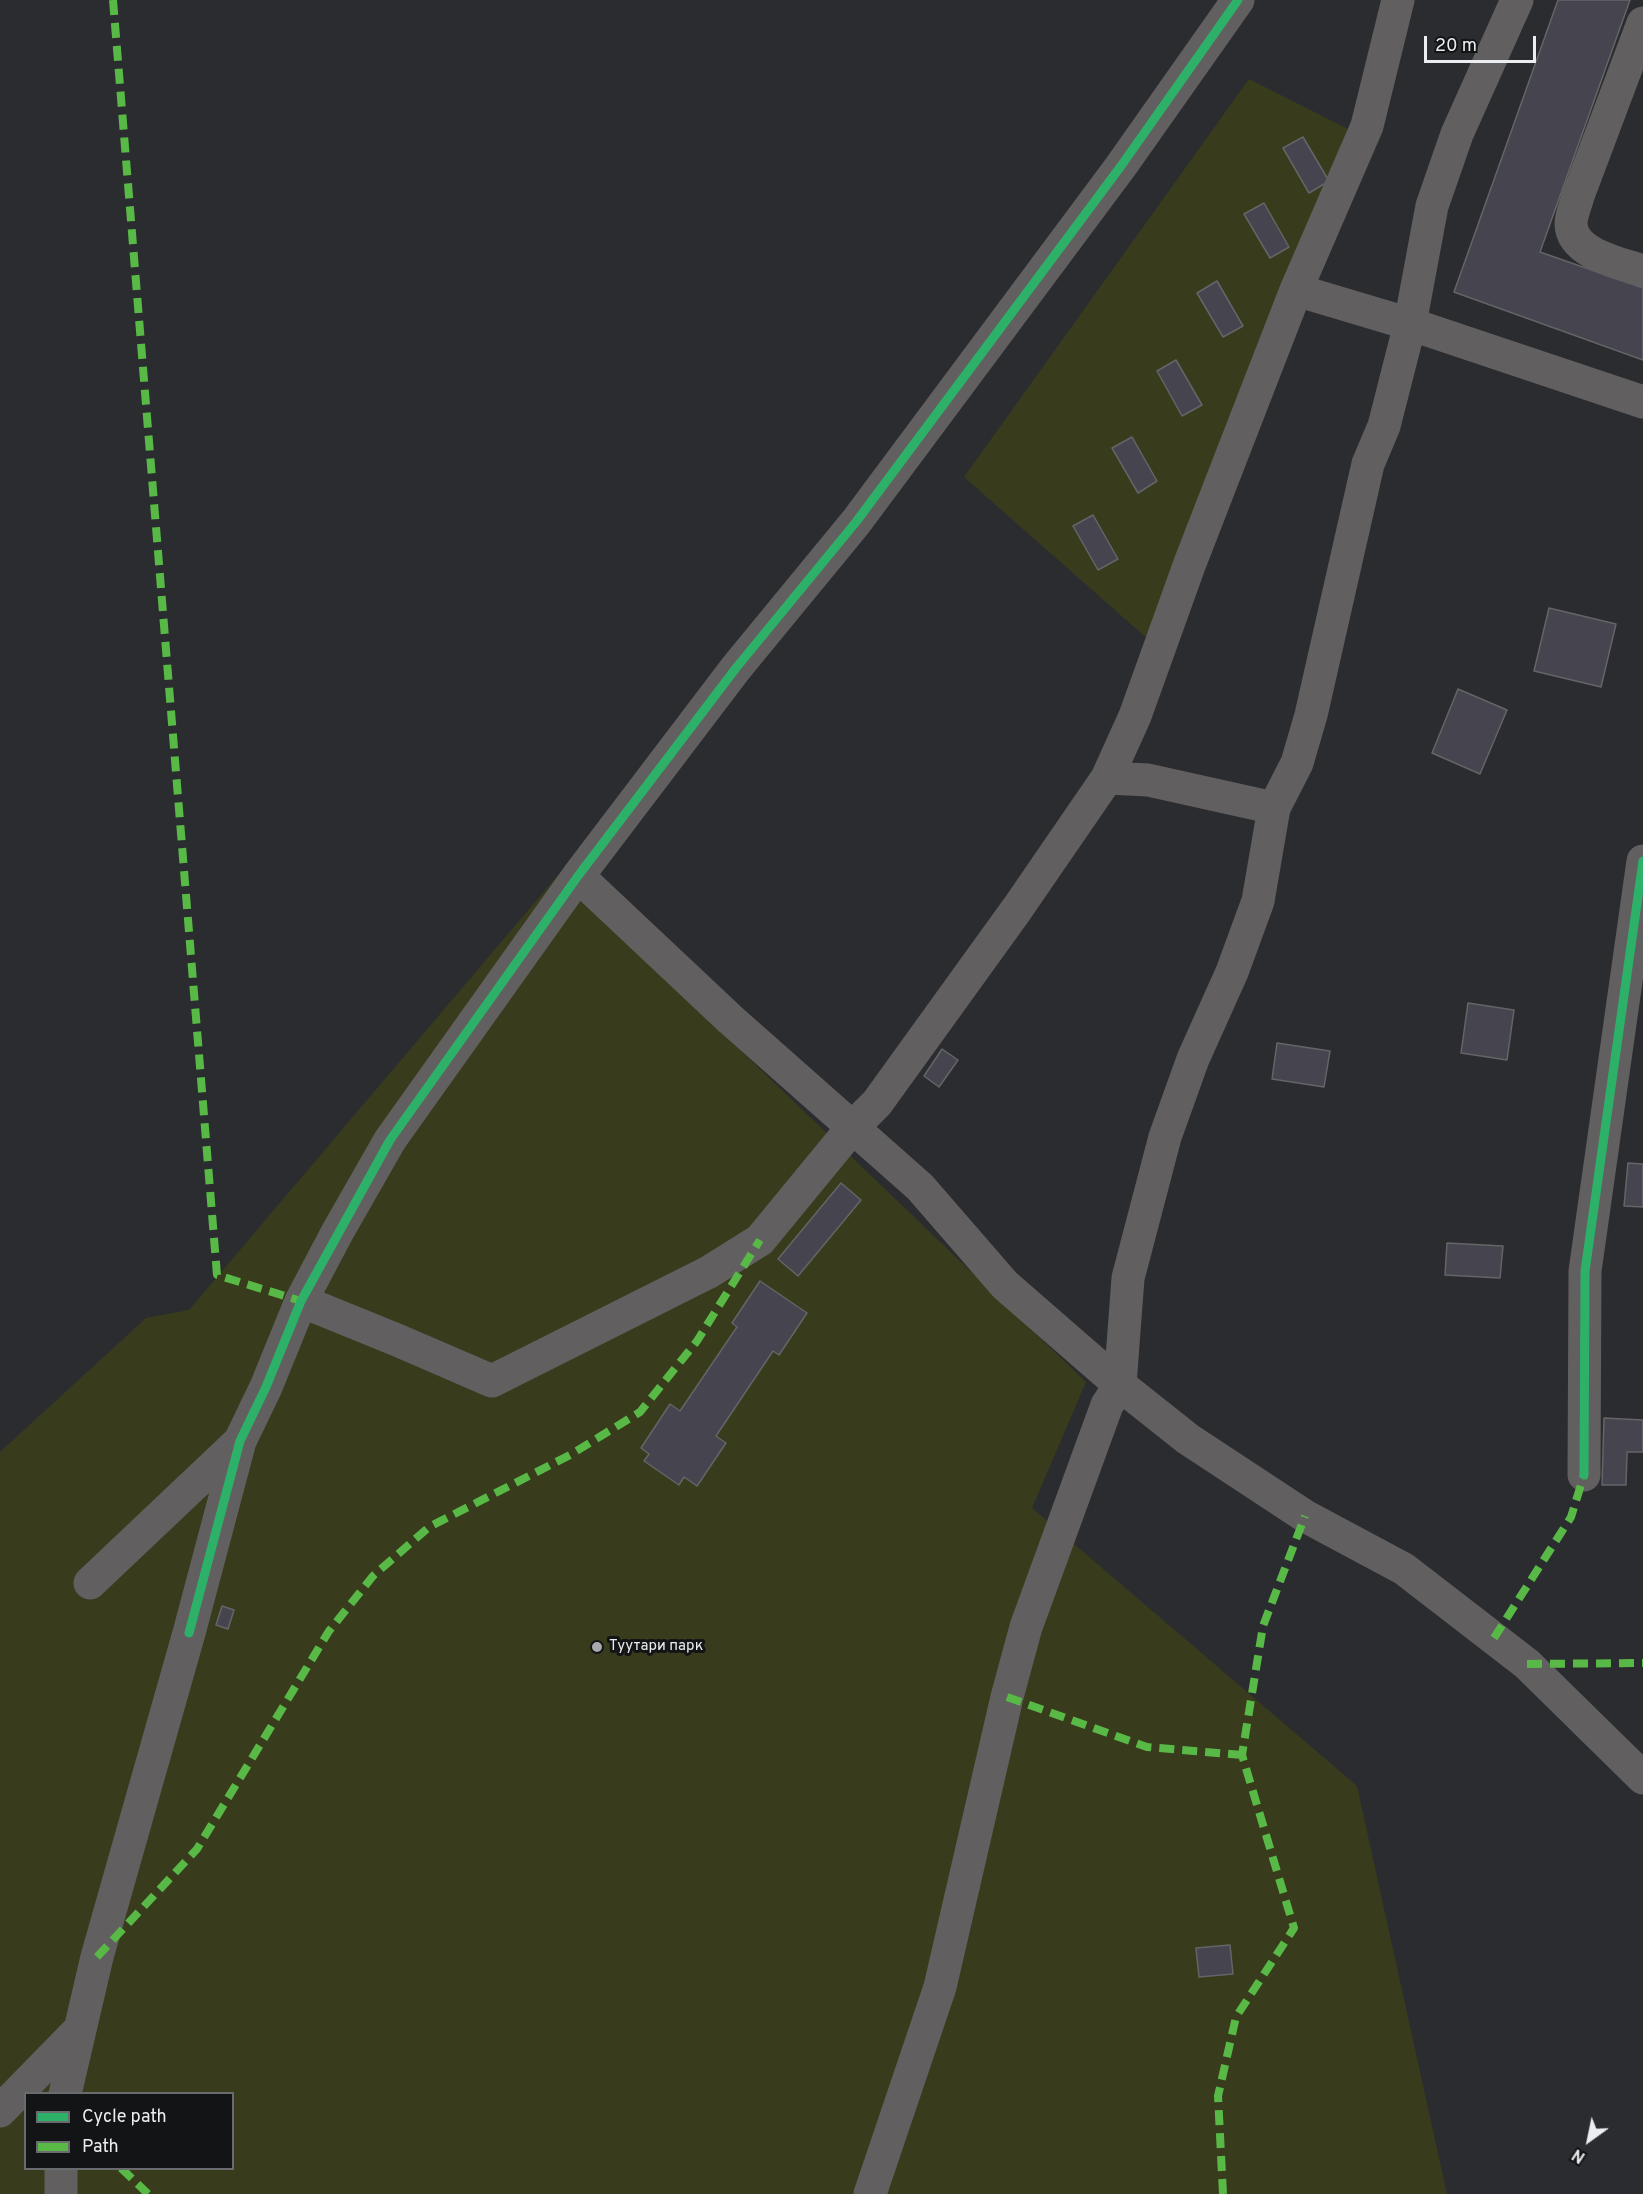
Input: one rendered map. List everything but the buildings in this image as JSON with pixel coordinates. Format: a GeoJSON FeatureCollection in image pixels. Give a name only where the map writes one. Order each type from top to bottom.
{"type":"FeatureCollection","features":[{"type":"Feature","properties":{"kind":"street"},"geometry":{"type":"LineString","coordinates":[[65,2092],[97,1957],[189,1633],[240,1442],[302,1301],[390,1140],[578,876],[736,668],[856,522],[1121,166],[1238,0]]}},
{"type":"Feature","properties":{"kind":"street"},"geometry":{"type":"LineString","coordinates":[[302,1301],[492,1381],[709,1272],[760,1240],[852,1128],[884,1094],[1017,909],[1107,778],[1135,716],[1190,563],[1296,290],[1367,126],[1398,0]]}},
{"type":"Feature","properties":{"kind":"street"},"geometry":{"type":"LineString","coordinates":[[870,2194],[940,1987],[1007,1697],[1026,1627],[1107,1405],[1120,1385],[1128,1278],[1159,1160],[1193,1059],[1232,972],[1258,901],[1274,808],[1297,763],[1311,715],[1368,464],[1384,426],[1410,324],[1432,206],[1457,134],[1516,0]]}},
{"type":"Feature","properties":{"kind":"street"},"geometry":{"type":"LineString","coordinates":[[1643,23],[1578,196],[1571,225],[1579,244],[1596,255],[1643,271]]}},
{"type":"Feature","properties":{"kind":"street"},"geometry":{"type":"LineString","coordinates":[[1296,290],[1410,324],[1643,402]]}},
{"type":"Feature","properties":{"kind":"street"},"geometry":{"type":"LineString","coordinates":[[1107,778],[1148,780],[1274,808]]}},
{"type":"Feature","properties":{"kind":"street"},"geometry":{"type":"LineString","coordinates":[[1584,1475],[1585,1271],[1643,861]]}},
{"type":"Feature","properties":{"kind":"street"},"geometry":{"type":"LineString","coordinates":[[578,876],[730,1019],[920,1187],[1005,1285],[1120,1385],[1188,1439],[1305,1516],[1404,1569],[1527,1664],[1643,1778]]}},
{"type":"Feature","properties":{"kind":"street"},"geometry":{"type":"LineString","coordinates":[[90,1583],[240,1442]]}},
{"type":"Feature","properties":{"kind":"street"},"geometry":{"type":"LineString","coordinates":[[0,2110],[80,2029]]}},
{"type":"Feature","properties":{"kind":"street"},"geometry":{"type":"LineString","coordinates":[[61,2170],[61,2194]]}},
{"type":"Feature","properties":{"kind":"green space"},"geometry":{"type":"Polygon","coordinates":[[[1249,79],[1352,131],[1150,641],[964,477],[1249,79]]]}},
{"type":"Feature","properties":{"kind":"green space","name":"Туутари парк"},"geometry":{"type":"Polygon","coordinates":[[[558,875],[1086,1382],[1032,1508],[1357,1786],[1447,2194],[0,2194],[0,1452],[146,1318],[189,1310],[558,875]]]}},
{"type":"Feature","properties":{"kind":"marked path"},"geometry":{"type":"LineString","coordinates":[[113,0],[217,1275],[301,1301]]}},
{"type":"Feature","properties":{"kind":"marked path"},"geometry":{"type":"LineString","coordinates":[[97,1957],[197,1849],[329,1631],[373,1576],[429,1527],[570,1455],[640,1412],[697,1341],[760,1240]]}},
{"type":"Feature","properties":{"kind":"marked path"},"geometry":{"type":"LineString","coordinates":[[1494,1638],[1571,1517],[1584,1475]]}},
{"type":"Feature","properties":{"kind":"marked path"},"geometry":{"type":"LineString","coordinates":[[1223,2194],[1218,2096],[1236,2017],[1294,1928],[1242,1755],[1263,1626],[1305,1516]]}},
{"type":"Feature","properties":{"kind":"marked path"},"geometry":{"type":"LineString","coordinates":[[1527,1664],[1643,1663]]}},
{"type":"Feature","properties":{"kind":"marked path"},"geometry":{"type":"LineString","coordinates":[[1007,1697],[1147,1747],[1242,1755]]}},
{"type":"Feature","properties":{"kind":"marked path"},"geometry":{"type":"LineString","coordinates":[[123,2170],[148,2194]]}},
{"type":"Feature","properties":{"kind":"cycle path"},"geometry":{"type":"LineString","coordinates":[[189,1633],[240,1441],[266,1387],[301,1301],[390,1140],[578,876],[736,668],[856,522],[1121,166],[1238,0]]}},
{"type":"Feature","properties":{"kind":"cycle path"},"geometry":{"type":"LineString","coordinates":[[1584,1475],[1585,1271],[1643,861]]}},
{"type":"Feature","properties":{"kind":"place","name":"Туутари парк"},"geometry":{"type":"Point","coordinates":[597,1647]}}]}
